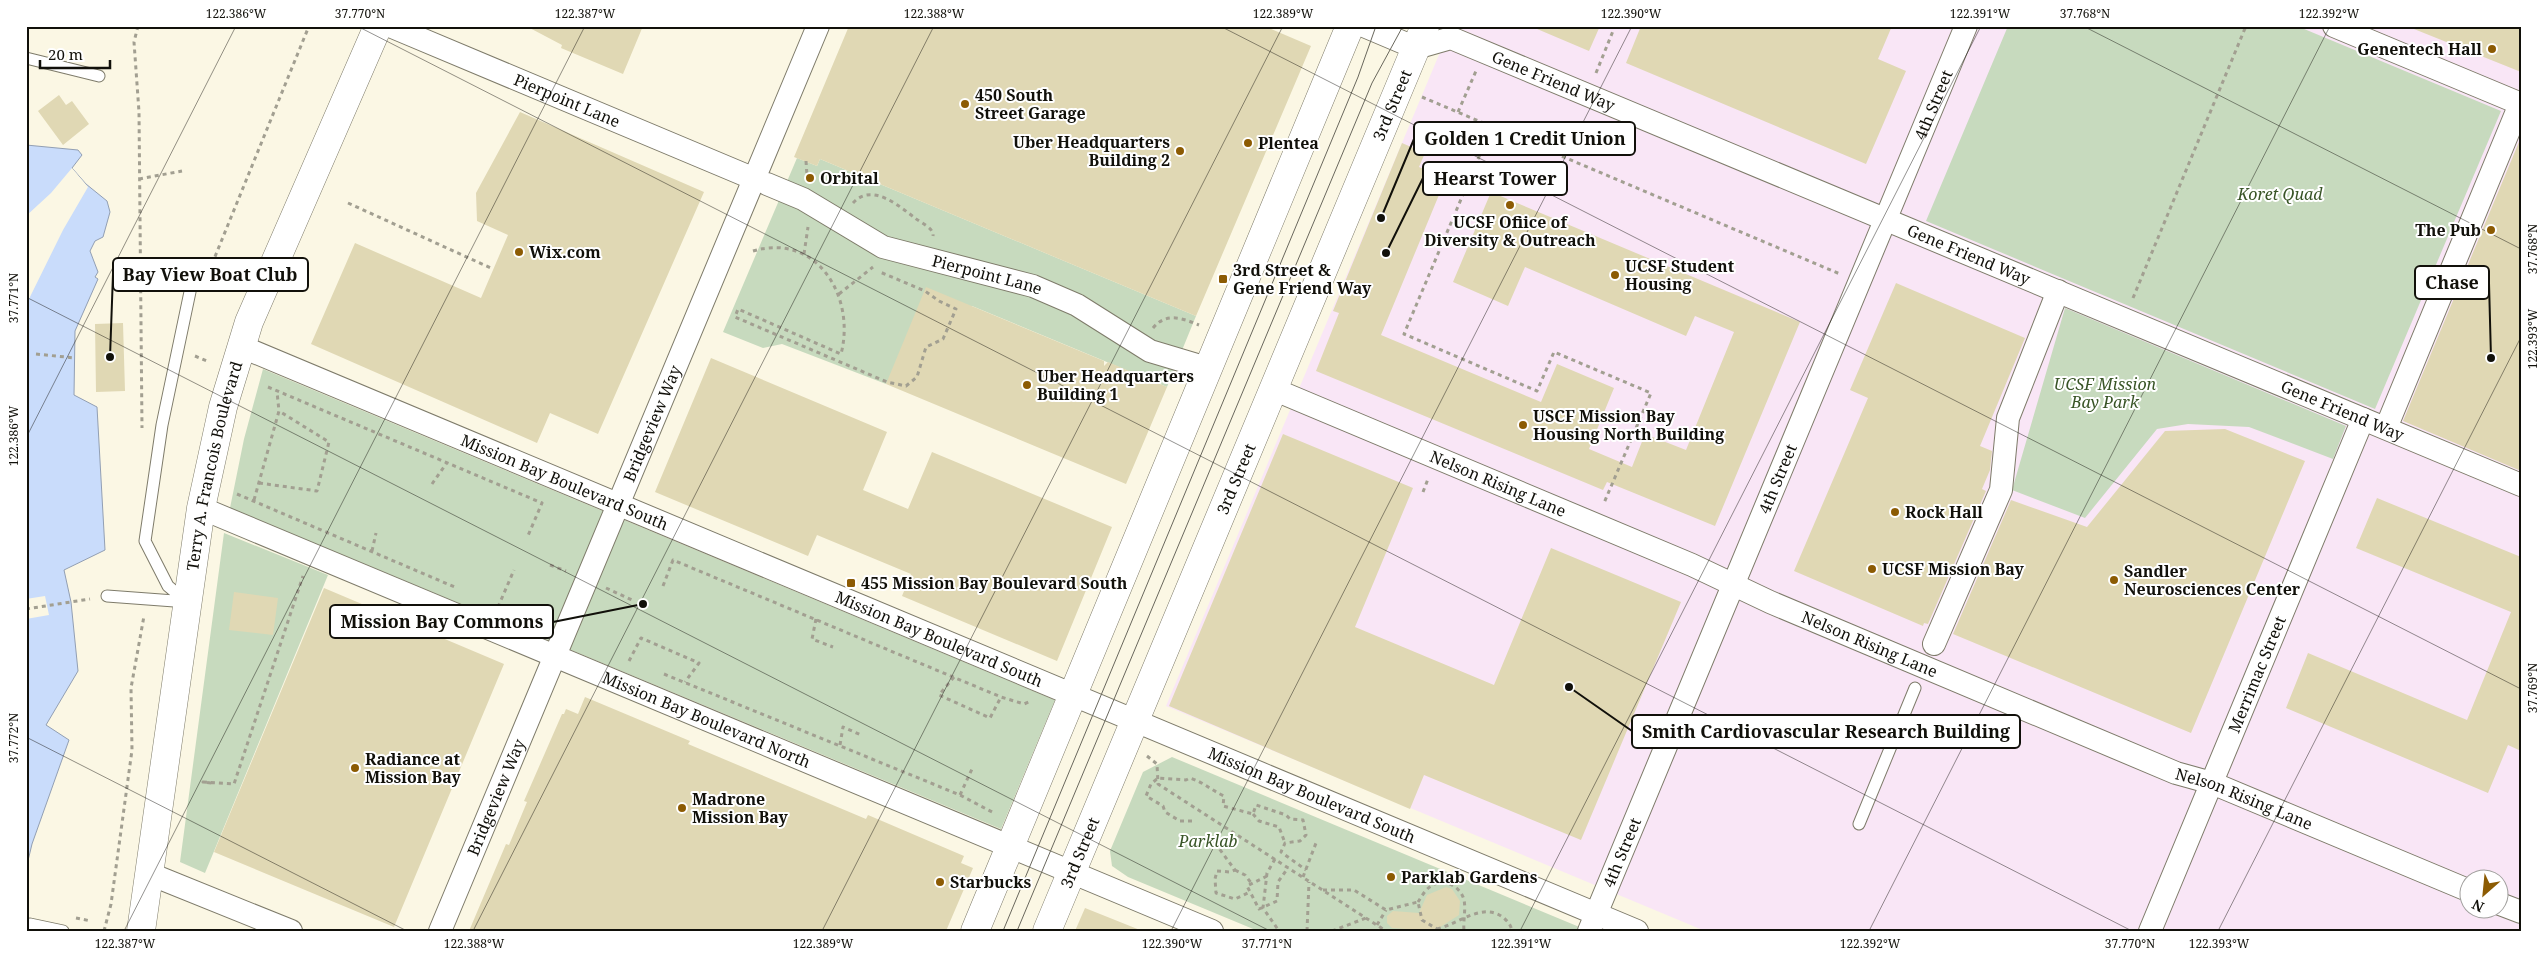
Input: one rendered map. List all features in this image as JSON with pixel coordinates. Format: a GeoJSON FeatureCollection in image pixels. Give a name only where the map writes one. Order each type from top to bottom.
{"type":"FeatureCollection","features":[{"type":"Feature","properties":{"kind":"main road","name":"Terry A. Francois Boulevard"},"geometry":{"type":"LineString","coordinates":[[141,931],[201,508],[213,446],[240,346],[378,26]]}},
{"type":"Feature","properties":{"kind":"main road"},"geometry":{"type":"LineString","coordinates":[[975,931],[1350,26]]}},
{"type":"Feature","properties":{"kind":"main road","name":"3rd Street"},"geometry":{"type":"LineString","coordinates":[[1047,931],[1420,37]]}},
{"type":"Feature","properties":{"kind":"street","name":"Pierpoint Lane"},"geometry":{"type":"LineString","coordinates":[[390,26],[745,175]]}},
{"type":"Feature","properties":{"kind":"street","name":"Bridgeview Way"},"geometry":{"type":"LineString","coordinates":[[440,931],[818,26]]}},
{"type":"Feature","properties":{"kind":"street"},"geometry":{"type":"LineString","coordinates":[[1364,26],[1420,37]]}},
{"type":"Feature","properties":{"kind":"street","name":"4th Street"},"geometry":{"type":"LineString","coordinates":[[1592,922],[1966,26]]}},
{"type":"Feature","properties":{"kind":"street"},"geometry":{"type":"LineString","coordinates":[[2334,26],[2521,104],[2386,428]]}},
{"type":"Feature","properties":{"kind":"street","name":"Gene Friend Way"},"geometry":{"type":"LineString","coordinates":[[1420,37],[1451,38],[2521,485]]}},
{"type":"Feature","properties":{"kind":"street","name":"Pierpoint Lane"},"geometry":{"type":"LineString","coordinates":[[767,184],[794,194],[877,244],[1033,286],[1077,305],[1139,344],[1168,358],[1207,368]]}},
{"type":"Feature","properties":{"kind":"street"},"geometry":{"type":"LineString","coordinates":[[1934,644],[2001,490],[2008,418],[2058,291]]}},
{"type":"Feature","properties":{"kind":"street","name":"Mission Bay Boulevard South"},"geometry":{"type":"LineString","coordinates":[[240,346],[1135,720],[1592,922],[1637,931]]}},
{"type":"Feature","properties":{"kind":"street","name":"Nelson Rising Lane"},"geometry":{"type":"LineString","coordinates":[[1273,389],[1596,524],[1770,602],[2176,772],[2212,783],[2460,887]]}},
{"type":"Feature","properties":{"kind":"street","name":"Merrimac Street"},"geometry":{"type":"LineString","coordinates":[[2150,931],[2363,419]]}},
{"type":"Feature","properties":{"kind":"street","name":"Mission Bay Boulevard North"},"geometry":{"type":"LineString","coordinates":[[201,508],[1212,931]]}},
{"type":"Feature","properties":{"kind":"street"},"geometry":{"type":"LineString","coordinates":[[150,874],[290,931]]}},
{"type":"Feature","properties":{"kind":"lane"},"geometry":{"type":"LineString","coordinates":[[26,58],[98,76]]}},
{"type":"Feature","properties":{"kind":"lane"},"geometry":{"type":"LineString","coordinates":[[188,602],[168,586],[145,541],[162,425],[195,268]]}},
{"type":"Feature","properties":{"kind":"lane"},"geometry":{"type":"LineString","coordinates":[[107,596],[188,602]]}},
{"type":"Feature","properties":{"kind":"lane"},"geometry":{"type":"LineString","coordinates":[[1859,824],[1915,688]]}},
{"type":"Feature","properties":{"kind":"lane"},"geometry":{"type":"LineString","coordinates":[[30,924],[63,931]]}},
{"type":"Feature","properties":{"kind":"path"},"geometry":{"type":"LineString","coordinates":[[138,26],[134,42],[139,179],[143,408]]}},
{"type":"Feature","properties":{"kind":"path"},"geometry":{"type":"LineString","coordinates":[[211,268],[310,26]]}},
{"type":"Feature","properties":{"kind":"path"},"geometry":{"type":"LineString","coordinates":[[1587,94],[1615,26]]}},
{"type":"Feature","properties":{"kind":"path"},"geometry":{"type":"LineString","coordinates":[[2124,319],[2246,26]]}},
{"type":"Feature","properties":{"kind":"path"},"geometry":{"type":"LineString","coordinates":[[1458,112],[1485,52]]}},
{"type":"Feature","properties":{"kind":"path"},"geometry":{"type":"LineString","coordinates":[[1417,94],[1859,282]]}},
{"type":"Feature","properties":{"kind":"path"},"geometry":{"type":"LineString","coordinates":[[1492,126],[1404,334],[1537,391],[1554,352],[1651,393],[1596,524]]}},
{"type":"Feature","properties":{"kind":"path"},"geometry":{"type":"LineString","coordinates":[[139,179],[182,171]]}},
{"type":"Feature","properties":{"kind":"path"},"geometry":{"type":"LineString","coordinates":[[843,222],[854,201],[868,195],[887,198],[906,209],[934,233],[928,259]]}},
{"type":"Feature","properties":{"kind":"path"},"geometry":{"type":"LineString","coordinates":[[348,203],[493,269]]}},
{"type":"Feature","properties":{"kind":"path"},"geometry":{"type":"LineString","coordinates":[[839,294],[851,283],[872,269],[877,244]]}},
{"type":"Feature","properties":{"kind":"path"},"geometry":{"type":"LineString","coordinates":[[753,251],[765,248],[781,248],[800,252],[816,261],[831,278],[839,294],[844,340],[841,354],[738,309],[735,317],[887,382],[902,386],[913,382],[919,371],[922,352],[926,347],[943,339],[956,309],[939,301],[925,291],[884,273]]}},
{"type":"Feature","properties":{"kind":"path"},"geometry":{"type":"LineString","coordinates":[[1139,344],[1158,322],[1167,318],[1182,318],[1202,326]]}},
{"type":"Feature","properties":{"kind":"path"},"geometry":{"type":"LineString","coordinates":[[36,354],[75,358]]}},
{"type":"Feature","properties":{"kind":"path"},"geometry":{"type":"LineString","coordinates":[[195,356],[207,361]]}},
{"type":"Feature","properties":{"kind":"path"},"geometry":{"type":"LineString","coordinates":[[268,387],[446,464],[542,503],[527,538]]}},
{"type":"Feature","properties":{"kind":"path"},"geometry":{"type":"LineString","coordinates":[[254,500],[279,411],[277,392]]}},
{"type":"Feature","properties":{"kind":"path"},"geometry":{"type":"LineString","coordinates":[[260,483],[317,491],[329,442],[279,411]]}},
{"type":"Feature","properties":{"kind":"path"},"geometry":{"type":"LineString","coordinates":[[432,484],[446,464]]}},
{"type":"Feature","properties":{"kind":"path"},"geometry":{"type":"LineString","coordinates":[[238,494],[466,592]]}},
{"type":"Feature","properties":{"kind":"path"},"geometry":{"type":"LineString","coordinates":[[372,551],[376,533]]}},
{"type":"Feature","properties":{"kind":"path"},"geometry":{"type":"LineString","coordinates":[[663,586],[673,560],[816,619],[954,677],[1001,697],[990,718],[939,695],[954,677]]}},
{"type":"Feature","properties":{"kind":"path"},"geometry":{"type":"LineString","coordinates":[[550,565],[556,567]]}},
{"type":"Feature","properties":{"kind":"path"},"geometry":{"type":"LineString","coordinates":[[490,603],[498,607],[514,570]]}},
{"type":"Feature","properties":{"kind":"path"},"geometry":{"type":"LineString","coordinates":[[210,783],[204,782],[234,784],[303,575]]}},
{"type":"Feature","properties":{"kind":"path"},"geometry":{"type":"LineString","coordinates":[[617,593],[632,600]]}},
{"type":"Feature","properties":{"kind":"path"},"geometry":{"type":"LineString","coordinates":[[26,609],[71,602]]}},
{"type":"Feature","properties":{"kind":"path"},"geometry":{"type":"LineString","coordinates":[[816,619],[812,639],[833,648]]}},
{"type":"Feature","properties":{"kind":"path"},"geometry":{"type":"LineString","coordinates":[[104,931],[111,904],[132,750],[132,688],[142,630]]}},
{"type":"Feature","properties":{"kind":"path"},"geometry":{"type":"LineString","coordinates":[[638,665],[629,661],[640,638],[699,663],[685,682]]}},
{"type":"Feature","properties":{"kind":"path"},"geometry":{"type":"LineString","coordinates":[[657,672],[960,795],[992,812],[995,816]]}},
{"type":"Feature","properties":{"kind":"path"},"geometry":{"type":"LineString","coordinates":[[840,745],[844,727],[860,735]]}},
{"type":"Feature","properties":{"kind":"path"},"geometry":{"type":"LineString","coordinates":[[1140,751],[1157,764],[1158,784],[1386,931]]}},
{"type":"Feature","properties":{"kind":"path"},"geometry":{"type":"LineString","coordinates":[[960,795],[972,769]]}},
{"type":"Feature","properties":{"kind":"path"},"geometry":{"type":"LineString","coordinates":[[1192,821],[1180,821],[1165,812],[1163,806],[1146,796],[1151,784],[1158,778],[1186,780],[1190,778],[1201,782],[1207,789],[1224,796],[1223,806],[1253,814],[1260,821],[1279,827],[1285,843],[1281,852],[1306,870]]}},
{"type":"Feature","properties":{"kind":"path"},"geometry":{"type":"LineString","coordinates":[[1253,814],[1256,805],[1286,815],[1290,819],[1303,820],[1306,835],[1300,841],[1285,843]]}},
{"type":"Feature","properties":{"kind":"path"},"geometry":{"type":"LineString","coordinates":[[1216,842],[1235,870],[1245,875],[1252,884]]}},
{"type":"Feature","properties":{"kind":"path"},"geometry":{"type":"LineString","coordinates":[[1303,877],[1316,843],[1318,844]]}},
{"type":"Feature","properties":{"kind":"path"},"geometry":{"type":"LineString","coordinates":[[1275,859],[1267,876],[1263,908],[1279,931]]}},
{"type":"Feature","properties":{"kind":"path"},"geometry":{"type":"LineString","coordinates":[[1267,876],[1247,886],[1259,909],[1277,901],[1278,882],[1288,868]]}},
{"type":"Feature","properties":{"kind":"path"},"geometry":{"type":"LineString","coordinates":[[1235,870],[1230,872],[1217,871],[1215,879],[1216,893],[1235,899],[1250,892]]}},
{"type":"Feature","properties":{"kind":"path"},"geometry":{"type":"LineString","coordinates":[[1306,931],[1309,882]]}},
{"type":"Feature","properties":{"kind":"path"},"geometry":{"type":"LineString","coordinates":[[1377,925],[1386,910],[1418,902],[1426,891],[1440,882],[1456,888],[1465,901],[1462,920],[1464,931]]}},
{"type":"Feature","properties":{"kind":"path"},"geometry":{"type":"LineString","coordinates":[[1323,890],[1354,890],[1386,910]]}},
{"type":"Feature","properties":{"kind":"path"},"geometry":{"type":"LineString","coordinates":[[1418,902],[1422,920],[1437,930],[1475,913],[1496,913],[1511,925],[1512,931]]}},
{"type":"Feature","properties":{"kind":"path"},"geometry":{"type":"LineString","coordinates":[[71,917],[91,921]]}},
{"type":"Feature","properties":{"kind":"path"},"geometry":{"type":"LineString","coordinates":[[1332,931],[1366,918]]}},
{"type":"Feature","properties":{"kind":"shaded area","name":"UCSF Mission Bay"},"geometry":{"type":"Polygon","coordinates":[[[1451,26],[2521,26],[2521,931],[1705,931],[1166,706],[1451,26]]]}},
{"type":"Feature","properties":{"kind":"green space","name":"Koret Quad"},"geometry":{"type":"Polygon","coordinates":[[[2008,26],[2297,26],[2501,111],[2375,409],[1926,221],[2008,26]]]}},
{"type":"Feature","properties":{"kind":"green space"},"geometry":{"type":"Polygon","coordinates":[[[797,158],[817,166],[820,159],[1196,316],[1167,387],[972,306],[886,384],[782,344],[763,348],[723,332],[797,158]]]}},
{"type":"Feature","properties":{"kind":"green space","name":"UCSF Mission Bay Park"},"geometry":{"type":"Polygon","coordinates":[[[2065,308],[2346,426],[2333,459],[2249,427],[2188,424],[2157,429],[2085,518],[2012,490],[2065,308]]]}},
{"type":"Feature","properties":{"kind":"green space"},"geometry":{"type":"Polygon","coordinates":[[[263,369],[1055,700],[1001,829],[230,508],[244,439],[263,369]]]}},
{"type":"Feature","properties":{"kind":"green space"},"geometry":{"type":"Polygon","coordinates":[[[224,533],[328,575],[205,873],[180,862],[224,533]]]}},
{"type":"Feature","properties":{"kind":"green space","name":"Parklab"},"geometry":{"type":"Polygon","coordinates":[[[1172,757],[1589,931],[1258,931],[1128,877],[1112,866],[1110,851],[1143,772],[1172,757]]]}},
{"type":"Feature","properties":{"kind":"water"},"geometry":{"type":"Polygon","coordinates":[[[26,145],[78,150],[82,155],[72,168],[86,184],[107,201],[110,212],[103,237],[95,241],[90,251],[98,272],[95,277],[98,279],[75,331],[74,395],[97,407],[105,550],[64,570],[71,602],[78,671],[46,725],[69,740],[32,844],[26,869],[26,145]]]}},
{"type":"Feature","properties":{"kind":"pier"},"geometry":{"type":"Polygon","coordinates":[[[72,168],[88,187],[63,230],[26,305],[26,216],[51,193],[72,168]]]}},
{"type":"Feature","properties":{"kind":"pier"},"geometry":{"type":"Polygon","coordinates":[[[45,596],[49,615],[26,619],[26,599],[45,596]]]}},
{"type":"Feature","properties":{"kind":"building"},"geometry":{"type":"Polygon","coordinates":[[[526,26],[643,26],[623,74],[561,48],[562,45],[526,26]]]}},
{"type":"Feature","properties":{"kind":"building"},"geometry":{"type":"Polygon","coordinates":[[[849,26],[1264,26],[1311,46],[1196,316],[820,159],[817,166],[794,157],[849,26]]]}},
{"type":"Feature","properties":{"kind":"building"},"geometry":{"type":"Polygon","coordinates":[[[1530,26],[1600,26],[1589,51],[1530,26]]]}},
{"type":"Feature","properties":{"kind":"building"},"geometry":{"type":"Polygon","coordinates":[[[1641,26],[1892,26],[1878,59],[1906,71],[1866,164],[1626,63],[1641,26]]]}},
{"type":"Feature","properties":{"kind":"building","name":"Genentech Hall"},"geometry":{"type":"Polygon","coordinates":[[[2521,26],[2521,72],[2409,27],[2521,26]]]}},
{"type":"Feature","properties":{"kind":"building"},"geometry":{"type":"Polygon","coordinates":[[[59,95],[66,105],[72,101],[89,124],[63,145],[38,111],[59,95]]]}},
{"type":"Feature","properties":{"kind":"building"},"geometry":{"type":"Polygon","coordinates":[[[520,112],[704,192],[598,434],[550,413],[537,443],[311,344],[355,243],[481,298],[508,235],[477,221],[476,193],[520,112]]]}},
{"type":"Feature","properties":{"kind":"building"},"geometry":{"type":"Polygon","coordinates":[[[2521,137],[2521,471],[2403,421],[2521,137]]]}},
{"type":"Feature","properties":{"kind":"building"},"geometry":{"type":"Polygon","coordinates":[[[1402,143],[1425,153],[1419,167],[1446,178],[1381,335],[1541,402],[1557,364],[1614,388],[1589,449],[1632,467],[1645,434],[1686,450],[1734,332],[1695,316],[1686,336],[1525,267],[1508,306],[1453,282],[1491,192],[1800,322],[1715,526],[1607,482],[1603,490],[1316,371],[1339,313],[1333,311],[1402,143]]]}},
{"type":"Feature","properties":{"kind":"building","name":"Rock Hall"},"geometry":{"type":"Polygon","coordinates":[[[1896,283],[2025,338],[1980,446],[1992,451],[1990,470],[1982,489],[1986,491],[1928,624],[1924,623],[1923,626],[1794,571],[1868,398],[1850,390],[1896,283]]]}},
{"type":"Feature","properties":{"kind":"building","name":"Uber Headquarters Building 1"},"geometry":{"type":"Polygon","coordinates":[[[926,287],[1104,361],[1104,366],[1108,362],[1167,387],[1126,484],[886,384],[926,287]]]}},
{"type":"Feature","properties":{"kind":"building"},"geometry":{"type":"Polygon","coordinates":[[[123,323],[125,391],[96,392],[95,324],[123,323]]]}},
{"type":"Feature","properties":{"kind":"building"},"geometry":{"type":"Polygon","coordinates":[[[711,358],[887,432],[863,490],[908,509],[932,452],[1112,527],[1057,661],[902,596],[911,574],[817,535],[808,556],[655,492],[711,358]]]}},
{"type":"Feature","properties":{"kind":"building","name":"Sandler Neurosciences Center"},"geometry":{"type":"Polygon","coordinates":[[[2225,429],[2305,461],[2191,733],[1953,634],[2011,500],[2087,527],[2165,431],[2225,429]]]}},
{"type":"Feature","properties":{"kind":"building"},"geometry":{"type":"Polygon","coordinates":[[[1283,434],[1413,488],[1355,627],[1494,685],[1551,548],[1681,602],[1581,840],[1424,775],[1410,809],[1169,706],[1283,434]]]}},
{"type":"Feature","properties":{"kind":"building"},"geometry":{"type":"Polygon","coordinates":[[[2377,498],[2521,557],[2521,751],[2508,745],[2488,793],[2286,708],[2308,653],[2467,720],[2511,612],[2356,548],[2377,498]]]}},
{"type":"Feature","properties":{"kind":"building","name":"Radiance at Mission Bay"},"geometry":{"type":"Polygon","coordinates":[[[324,588],[504,664],[394,927],[214,852],[324,588]]]}},
{"type":"Feature","properties":{"kind":"building"},"geometry":{"type":"Polygon","coordinates":[[[234,592],[278,598],[273,635],[229,630],[234,592]]]}},
{"type":"Feature","properties":{"kind":"building","name":"Madrone Mission Bay"},"geometry":{"type":"Polygon","coordinates":[[[585,697],[690,741],[688,744],[866,819],[868,815],[964,856],[961,863],[973,868],[946,931],[469,931],[506,844],[509,845],[527,802],[524,801],[562,714],[564,714],[566,709],[578,714],[585,697]]]}},
{"type":"Feature","properties":{"kind":"building"},"geometry":{"type":"Polygon","coordinates":[[[1446,887],[1452,889],[1460,901],[1459,915],[1434,931],[1392,928],[1387,923],[1387,916],[1393,911],[1419,913],[1427,895],[1446,887]]]}},
{"type":"Feature","properties":{"kind":"building"},"geometry":{"type":"Polygon","coordinates":[[[1085,908],[1140,930],[1140,931],[1075,931],[1085,908]]]}},
{"type":"Feature","properties":{"kind":"tram line"},"geometry":{"type":"LineString","coordinates":[[1003,931],[1358,77],[1376,26]]}},
{"type":"Feature","properties":{"kind":"tram line"},"geometry":{"type":"LineString","coordinates":[[1017,931],[1372,83],[1403,26]]}},
{"type":"Feature","properties":{"kind":"place","name":"Genentech Hall"},"geometry":{"type":"Point","coordinates":[2492,49]}},
{"type":"Feature","properties":{"kind":"place","name":"450 South Street Garage"},"geometry":{"type":"Point","coordinates":[965,104]}},
{"type":"Feature","properties":{"kind":"place","name":"Plentea"},"geometry":{"type":"Point","coordinates":[1248,143]}},
{"type":"Feature","properties":{"kind":"place","name":"Uber Headquarters Building 2"},"geometry":{"type":"Point","coordinates":[1180,151]}},
{"type":"Feature","properties":{"kind":"place","name":"Orbital"},"geometry":{"type":"Point","coordinates":[810,178]}},
{"type":"Feature","properties":{"kind":"place","name":"UCSF Ofiice of Diversity & Outreach"},"geometry":{"type":"Point","coordinates":[1510,205]}},
{"type":"Feature","properties":{"kind":"place","name":"Golden 1 Credit Union"},"geometry":{"type":"Point","coordinates":[1381,218]}},
{"type":"Feature","properties":{"kind":"place","name":"The Pub"},"geometry":{"type":"Point","coordinates":[2491,230]}},
{"type":"Feature","properties":{"kind":"place","name":"Wix.com"},"geometry":{"type":"Point","coordinates":[519,252]}},
{"type":"Feature","properties":{"kind":"place","name":"Hearst Tower"},"geometry":{"type":"Point","coordinates":[1386,253]}},
{"type":"Feature","properties":{"kind":"place","name":"UCSF Student Housing"},"geometry":{"type":"Point","coordinates":[1615,275]}},
{"type":"Feature","properties":{"kind":"place","name":"3rd Street & Gene Friend Way"},"geometry":{"type":"Point","coordinates":[1223,279]}},
{"type":"Feature","properties":{"kind":"place","name":"Bay View Boat Club"},"geometry":{"type":"Point","coordinates":[110,357]}},
{"type":"Feature","properties":{"kind":"place","name":"Chase"},"geometry":{"type":"Point","coordinates":[2491,358]}},
{"type":"Feature","properties":{"kind":"place","name":"Uber Headquarters Building 1"},"geometry":{"type":"Point","coordinates":[1027,385]}},
{"type":"Feature","properties":{"kind":"place","name":"USCF Mission Bay Housing North Building"},"geometry":{"type":"Point","coordinates":[1523,425]}},
{"type":"Feature","properties":{"kind":"place","name":"Rock Hall"},"geometry":{"type":"Point","coordinates":[1895,512]}},
{"type":"Feature","properties":{"kind":"place","name":"UCSF Mission Bay"},"geometry":{"type":"Point","coordinates":[1872,569]}},
{"type":"Feature","properties":{"kind":"place","name":"Sandler Neurosciences Center"},"geometry":{"type":"Point","coordinates":[2114,580]}},
{"type":"Feature","properties":{"kind":"place","name":"455 Mission Bay Boulevard South"},"geometry":{"type":"Point","coordinates":[851,583]}},
{"type":"Feature","properties":{"kind":"place","name":"Mission Bay Commons"},"geometry":{"type":"Point","coordinates":[643,604]}},
{"type":"Feature","properties":{"kind":"place","name":"Smith Cardiovascular Research Building"},"geometry":{"type":"Point","coordinates":[1569,687]}},
{"type":"Feature","properties":{"kind":"place","name":"Radiance at Mission Bay"},"geometry":{"type":"Point","coordinates":[355,768]}},
{"type":"Feature","properties":{"kind":"place","name":"Madrone Mission Bay"},"geometry":{"type":"Point","coordinates":[682,808]}},
{"type":"Feature","properties":{"kind":"place","name":"Parklab Gardens"},"geometry":{"type":"Point","coordinates":[1391,877]}},
{"type":"Feature","properties":{"kind":"place","name":"Starbucks"},"geometry":{"type":"Point","coordinates":[940,882]}}]}
